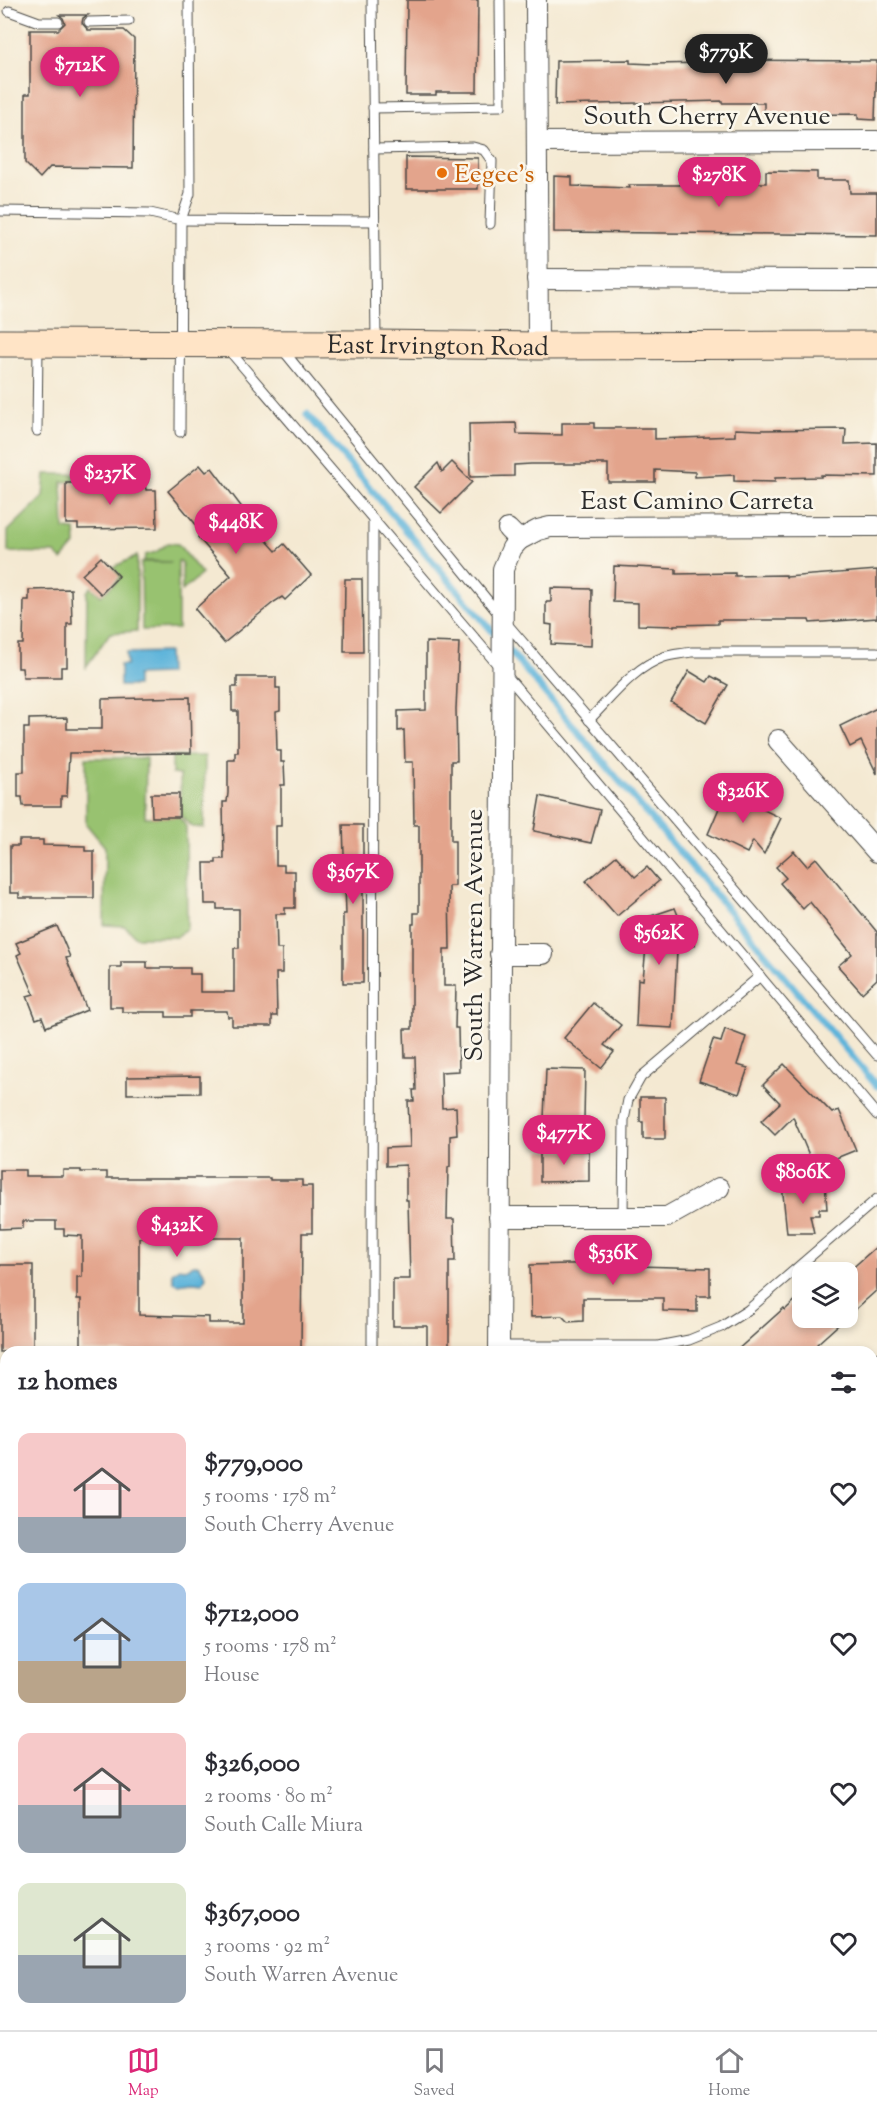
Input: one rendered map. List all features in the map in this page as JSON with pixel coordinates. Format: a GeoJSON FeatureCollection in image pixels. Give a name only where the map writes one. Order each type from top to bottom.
{"type":"FeatureCollection","features":[{"type":"Feature","properties":{"kind":"main road","name":"East Irvington Road"},"geometry":{"type":"LineString","coordinates":[[0,343],[877,345]]}},
{"type":"Feature","properties":{"kind":"street"},"geometry":{"type":"LineString","coordinates":[[536,0],[538,346]]}},
{"type":"Feature","properties":{"kind":"street","name":"South Cherry Avenue"},"geometry":{"type":"LineString","coordinates":[[538,142],[877,141]]}},
{"type":"Feature","properties":{"kind":"street"},"geometry":{"type":"LineString","coordinates":[[537,279],[877,280]]}},
{"type":"Feature","properties":{"kind":"street","name":"East Camino Carreta"},"geometry":{"type":"LineString","coordinates":[[514,535],[550,527],[877,526]]}},
{"type":"Feature","properties":{"kind":"street","name":"South Warren Avenue"},"geometry":{"type":"LineString","coordinates":[[499,1346],[502,568],[512,548],[514,535]]}},
{"type":"Feature","properties":{"kind":"street"},"geometry":{"type":"LineString","coordinates":[[778,740],[876,848]]}},
{"type":"Feature","properties":{"kind":"street"},"geometry":{"type":"LineString","coordinates":[[500,954],[543,954]]}},
{"type":"Feature","properties":{"kind":"street"},"geometry":{"type":"LineString","coordinates":[[499,1217],[667,1217],[719,1188]]}},
{"type":"Feature","properties":{"kind":"lane"},"geometry":{"type":"LineString","coordinates":[[180,432],[181,220],[190,194],[189,0]]}},
{"type":"Feature","properties":{"kind":"lane"},"geometry":{"type":"LineString","coordinates":[[372,0],[376,344]]}},
{"type":"Feature","properties":{"kind":"lane"},"geometry":{"type":"LineString","coordinates":[[373,108],[501,106],[500,0]]}},
{"type":"Feature","properties":{"kind":"lane"},"geometry":{"type":"LineString","coordinates":[[9,11],[39,22],[58,22]]}},
{"type":"Feature","properties":{"kind":"lane"},"geometry":{"type":"LineString","coordinates":[[89,22],[129,21]]}},
{"type":"Feature","properties":{"kind":"lane"},"geometry":{"type":"LineString","coordinates":[[374,149],[473,147],[484,150],[492,161],[490,224]]}},
{"type":"Feature","properties":{"kind":"lane"},"geometry":{"type":"LineString","coordinates":[[0,211],[150,213],[181,220],[374,221]]}},
{"type":"Feature","properties":{"kind":"lane"},"geometry":{"type":"LineString","coordinates":[[37,431],[38,343]]}},
{"type":"Feature","properties":{"kind":"lane"},"geometry":{"type":"LineString","coordinates":[[223,343],[257,386],[374,519],[877,1115]]}},
{"type":"Feature","properties":{"kind":"lane"},"geometry":{"type":"LineString","coordinates":[[278,344],[502,618],[877,1055]]}},
{"type":"Feature","properties":{"kind":"lane"},"geometry":{"type":"LineString","coordinates":[[372,1346],[374,519]]}},
{"type":"Feature","properties":{"kind":"lane"},"geometry":{"type":"LineString","coordinates":[[589,720],[634,675],[648,664],[665,656],[691,652],[877,652]]}},
{"type":"Feature","properties":{"kind":"lane"},"geometry":{"type":"LineString","coordinates":[[623,1217],[624,1120],[628,1100],[641,1077],[760,976]]}},
{"type":"Feature","properties":{"kind":"lane"},"geometry":{"type":"LineString","coordinates":[[658,1346],[689,1340],[721,1327],[748,1310],[877,1199]]}},
{"type":"Feature","properties":{"kind":"green space"},"geometry":{"type":"Polygon","coordinates":[[[45,474],[75,474],[75,481],[62,482],[64,529],[75,530],[76,544],[62,560],[55,553],[8,552],[8,531],[43,497],[45,474]]]}},
{"type":"Feature","properties":{"kind":"green space"},"geometry":{"type":"Polygon","coordinates":[[[168,543],[178,544],[202,574],[182,591],[182,562],[178,561],[178,629],[142,630],[141,562],[171,562],[144,561],[145,555],[156,552],[168,543]]]}},
{"type":"Feature","properties":{"kind":"green space"},"geometry":{"type":"Polygon","coordinates":[[[137,556],[137,631],[110,633],[86,667],[87,592],[91,587],[101,596],[121,577],[113,567],[137,556]]]}},
{"type":"Feature","properties":{"kind":"green space"},"geometry":{"type":"Polygon","coordinates":[[[172,756],[205,756],[204,828],[193,827],[181,816],[180,775],[172,774],[172,756]]]}},
{"type":"Feature","properties":{"kind":"green space"},"geometry":{"type":"Polygon","coordinates":[[[86,758],[146,758],[145,817],[179,817],[186,826],[187,928],[177,937],[136,937],[125,926],[104,925],[105,847],[86,824],[86,758]]]}},
{"type":"Feature","properties":{"kind":"water"},"geometry":{"type":"Polygon","coordinates":[[[168,652],[169,674],[137,675],[137,686],[120,686],[120,665],[127,665],[126,653],[168,652]]]}},
{"type":"Feature","properties":{"kind":"water"},"geometry":{"type":"Polygon","coordinates":[[[199,1265],[206,1276],[203,1283],[178,1284],[174,1282],[172,1273],[179,1268],[185,1269],[199,1265]]]}},
{"type":"Feature","properties":{"kind":"building"},"geometry":{"type":"Polygon","coordinates":[[[407,0],[478,0],[477,92],[406,95],[407,0]]]}},
{"type":"Feature","properties":{"kind":"building"},"geometry":{"type":"Polygon","coordinates":[[[59,15],[88,15],[83,18],[82,23],[88,30],[124,30],[134,39],[133,168],[50,167],[40,178],[25,163],[25,94],[30,94],[30,30],[58,30],[65,23],[59,15]]]}},
{"type":"Feature","properties":{"kind":"building"},"geometry":{"type":"Polygon","coordinates":[[[630,60],[630,63],[654,64],[705,63],[705,60],[877,61],[875,120],[858,119],[858,114],[764,115],[764,103],[722,103],[722,101],[555,105],[556,61],[630,60]]]}},
{"type":"Feature","properties":{"kind":"building","name":"Eegee's"},"geometry":{"type":"Polygon","coordinates":[[[406,157],[478,158],[478,189],[406,189],[406,157]]]}},
{"type":"Feature","properties":{"kind":"building"},"geometry":{"type":"Polygon","coordinates":[[[766,171],[817,172],[817,180],[849,180],[850,193],[877,193],[877,235],[554,232],[554,176],[572,177],[572,186],[630,188],[629,185],[680,185],[680,180],[702,180],[702,187],[737,187],[737,183],[766,183],[766,171]]]}},
{"type":"Feature","properties":{"kind":"building"},"geometry":{"type":"Polygon","coordinates":[[[516,423],[517,434],[562,435],[562,423],[594,423],[594,428],[655,428],[655,439],[735,436],[735,429],[846,429],[845,444],[877,443],[877,476],[821,475],[821,477],[775,478],[775,482],[734,481],[734,475],[695,477],[695,472],[655,470],[655,482],[608,482],[608,464],[531,464],[514,465],[514,476],[470,477],[469,424],[516,423]]]}},
{"type":"Feature","properties":{"kind":"building"},"geometry":{"type":"Polygon","coordinates":[[[452,462],[472,482],[441,513],[414,487],[438,463],[442,472],[452,462]]]}},
{"type":"Feature","properties":{"kind":"building"},"geometry":{"type":"Polygon","coordinates":[[[200,465],[206,472],[212,468],[253,522],[251,523],[276,551],[284,544],[311,575],[285,600],[282,597],[274,602],[224,643],[195,609],[231,576],[198,537],[203,533],[168,491],[200,465]]]}},
{"type":"Feature","properties":{"kind":"building"},"geometry":{"type":"Polygon","coordinates":[[[78,478],[103,478],[103,485],[145,485],[146,490],[156,490],[157,528],[78,529],[78,524],[66,524],[66,483],[78,483],[78,478]]]}},
{"type":"Feature","properties":{"kind":"building"},"geometry":{"type":"Polygon","coordinates":[[[101,557],[119,576],[101,594],[82,575],[101,557]]]}},
{"type":"Feature","properties":{"kind":"building"},"geometry":{"type":"Polygon","coordinates":[[[614,566],[676,569],[676,574],[735,573],[735,576],[786,575],[786,577],[877,570],[877,618],[810,623],[809,620],[718,620],[718,624],[638,625],[638,603],[613,602],[614,566]]]}},
{"type":"Feature","properties":{"kind":"building"},"geometry":{"type":"Polygon","coordinates":[[[345,579],[362,579],[363,652],[344,652],[345,579]]]}},
{"type":"Feature","properties":{"kind":"building"},"geometry":{"type":"Polygon","coordinates":[[[551,588],[592,589],[591,646],[551,644],[552,625],[546,624],[546,602],[551,602],[551,588]]]}},
{"type":"Feature","properties":{"kind":"building"},"geometry":{"type":"Polygon","coordinates":[[[71,589],[72,624],[67,624],[67,667],[61,667],[61,677],[23,677],[22,668],[18,668],[18,644],[23,644],[24,600],[29,600],[29,590],[71,589]]]}},
{"type":"Feature","properties":{"kind":"building"},"geometry":{"type":"Polygon","coordinates":[[[426,642],[459,643],[456,709],[457,761],[451,761],[451,841],[455,841],[455,886],[449,886],[450,949],[444,949],[444,986],[456,986],[455,1028],[458,1028],[459,1071],[441,1072],[442,1108],[456,1107],[457,1135],[450,1136],[450,1167],[448,1167],[447,1219],[454,1219],[455,1261],[449,1261],[449,1346],[427,1346],[427,1326],[393,1326],[393,1279],[410,1279],[408,1200],[406,1200],[406,1165],[386,1166],[386,1148],[410,1147],[408,1101],[414,1101],[413,1090],[416,1090],[415,1057],[405,1057],[404,1029],[412,1029],[412,924],[414,924],[414,913],[419,913],[419,825],[414,825],[413,762],[405,762],[404,730],[398,731],[398,711],[426,710],[426,642]]]}},
{"type":"Feature","properties":{"kind":"building"},"geometry":{"type":"Polygon","coordinates":[[[689,671],[707,682],[711,676],[728,685],[706,723],[671,702],[689,671]]]}},
{"type":"Feature","properties":{"kind":"building"},"geometry":{"type":"Polygon","coordinates":[[[237,677],[276,677],[276,688],[280,688],[280,711],[276,712],[277,751],[281,751],[281,762],[284,762],[285,785],[281,785],[281,826],[276,826],[276,865],[284,865],[284,871],[295,871],[295,908],[285,908],[285,914],[276,914],[277,949],[282,949],[282,973],[276,973],[277,1016],[272,1016],[272,1026],[232,1026],[232,1017],[228,1017],[227,1011],[190,1011],[190,1017],[166,1017],[166,1012],[122,1012],[122,1007],[110,1007],[110,967],[121,967],[121,962],[147,962],[147,968],[190,968],[190,974],[200,974],[200,992],[234,992],[234,948],[239,948],[239,909],[217,909],[217,904],[205,904],[204,863],[216,863],[216,859],[224,859],[223,802],[227,802],[228,760],[235,760],[235,752],[238,752],[238,711],[232,711],[232,687],[237,687],[237,677]]]}},
{"type":"Feature","properties":{"kind":"building"},"geometry":{"type":"Polygon","coordinates":[[[190,697],[191,753],[69,753],[67,796],[61,796],[61,806],[23,806],[22,797],[18,797],[18,772],[24,772],[24,728],[29,728],[29,719],[67,718],[67,729],[102,729],[102,699],[190,697]]]}},
{"type":"Feature","properties":{"kind":"building"},"geometry":{"type":"Polygon","coordinates":[[[877,708],[877,774],[861,741],[850,747],[840,726],[877,708]]]}},
{"type":"Feature","properties":{"kind":"building"},"geometry":{"type":"Polygon","coordinates":[[[726,792],[781,818],[764,854],[753,841],[747,853],[708,834],[726,792]]]}},
{"type":"Feature","properties":{"kind":"building"},"geometry":{"type":"Polygon","coordinates":[[[151,794],[179,794],[179,817],[152,817],[151,794]]]}},
{"type":"Feature","properties":{"kind":"building"},"geometry":{"type":"Polygon","coordinates":[[[540,796],[600,810],[591,843],[534,831],[540,796]]]}},
{"type":"Feature","properties":{"kind":"building"},"geometry":{"type":"Polygon","coordinates":[[[343,825],[363,825],[363,983],[343,983],[343,914],[346,914],[343,825]]]}},
{"type":"Feature","properties":{"kind":"building"},"geometry":{"type":"Polygon","coordinates":[[[19,840],[43,840],[43,845],[85,846],[85,851],[94,851],[94,898],[19,898],[19,893],[10,893],[10,846],[19,846],[19,840]]]}},
{"type":"Feature","properties":{"kind":"building"},"geometry":{"type":"Polygon","coordinates":[[[794,851],[807,866],[816,858],[877,932],[877,979],[862,993],[838,966],[852,954],[810,902],[803,909],[780,883],[786,878],[776,867],[794,851]]]}},
{"type":"Feature","properties":{"kind":"building"},"geometry":{"type":"Polygon","coordinates":[[[616,856],[635,877],[647,867],[659,881],[617,916],[586,881],[616,856]]]}},
{"type":"Feature","properties":{"kind":"building"},"geometry":{"type":"Polygon","coordinates":[[[675,908],[680,920],[686,918],[695,945],[677,951],[673,1028],[636,1026],[638,979],[643,980],[647,935],[630,941],[624,925],[675,908]]]}},
{"type":"Feature","properties":{"kind":"building"},"geometry":{"type":"Polygon","coordinates":[[[57,926],[70,957],[66,958],[87,1010],[46,1027],[42,1017],[36,1019],[27,996],[34,994],[17,955],[21,953],[16,943],[57,926]]]}},
{"type":"Feature","properties":{"kind":"building"},"geometry":{"type":"Polygon","coordinates":[[[593,1003],[621,1025],[604,1045],[614,1052],[601,1068],[564,1038],[593,1003]]]}},
{"type":"Feature","properties":{"kind":"building"},"geometry":{"type":"Polygon","coordinates":[[[725,1029],[746,1037],[737,1065],[748,1068],[739,1094],[699,1081],[713,1040],[721,1042],[725,1029]]]}},
{"type":"Feature","properties":{"kind":"building"},"geometry":{"type":"Polygon","coordinates":[[[784,1064],[832,1113],[839,1110],[856,1150],[814,1167],[793,1117],[775,1135],[761,1121],[780,1103],[763,1085],[784,1064]]]}},
{"type":"Feature","properties":{"kind":"building"},"geometry":{"type":"Polygon","coordinates":[[[546,1069],[585,1070],[584,1120],[544,1119],[546,1069]]]}},
{"type":"Feature","properties":{"kind":"building"},"geometry":{"type":"Polygon","coordinates":[[[200,1076],[200,1093],[127,1094],[127,1077],[200,1076]]]}},
{"type":"Feature","properties":{"kind":"building"},"geometry":{"type":"Polygon","coordinates":[[[640,1097],[665,1097],[665,1139],[643,1139],[640,1097]]]}},
{"type":"Feature","properties":{"kind":"building"},"geometry":{"type":"Polygon","coordinates":[[[540,1151],[589,1151],[589,1181],[540,1182],[540,1151]]]}},
{"type":"Feature","properties":{"kind":"building"},"geometry":{"type":"Polygon","coordinates":[[[0,1170],[25,1170],[25,1176],[63,1176],[63,1170],[81,1170],[81,1172],[107,1172],[107,1178],[302,1180],[302,1186],[312,1186],[312,1233],[302,1233],[301,1346],[81,1346],[81,1299],[77,1299],[77,1277],[82,1277],[82,1236],[64,1235],[64,1229],[56,1229],[56,1221],[23,1221],[23,1228],[0,1229],[0,1170]],[[139,1238],[139,1315],[209,1317],[209,1323],[243,1323],[243,1238],[139,1238]]]}},
{"type":"Feature","properties":{"kind":"building"},"geometry":{"type":"Polygon","coordinates":[[[825,1183],[827,1209],[819,1209],[819,1215],[810,1215],[814,1233],[787,1233],[782,1184],[825,1183]]]}},
{"type":"Feature","properties":{"kind":"building"},"geometry":{"type":"Polygon","coordinates":[[[877,1246],[877,1290],[858,1307],[858,1263],[877,1246]]]}},
{"type":"Feature","properties":{"kind":"building"},"geometry":{"type":"Polygon","coordinates":[[[607,1258],[637,1259],[637,1266],[710,1268],[710,1296],[697,1296],[697,1312],[663,1311],[663,1298],[583,1298],[583,1321],[568,1322],[562,1316],[531,1317],[530,1265],[607,1263],[607,1258]]]}},
{"type":"Feature","properties":{"kind":"building"},"geometry":{"type":"Polygon","coordinates":[[[0,1265],[33,1265],[33,1346],[0,1346],[0,1265]]]}},
{"type":"Feature","properties":{"kind":"building"},"geometry":{"type":"Polygon","coordinates":[[[792,1303],[792,1328],[835,1328],[817,1344],[819,1346],[742,1346],[784,1308],[785,1310],[792,1303]]]}},
{"type":"Feature","properties":{"kind":"waterway"},"geometry":{"type":"LineString","coordinates":[[307,414],[498,638]]}},
{"type":"Feature","properties":{"kind":"waterway"},"geometry":{"type":"LineString","coordinates":[[507,648],[877,1086]]}},
{"type":"Feature","properties":{"kind":"place","name":"Eegee's"},"geometry":{"type":"Point","coordinates":[442,173]}}]}
